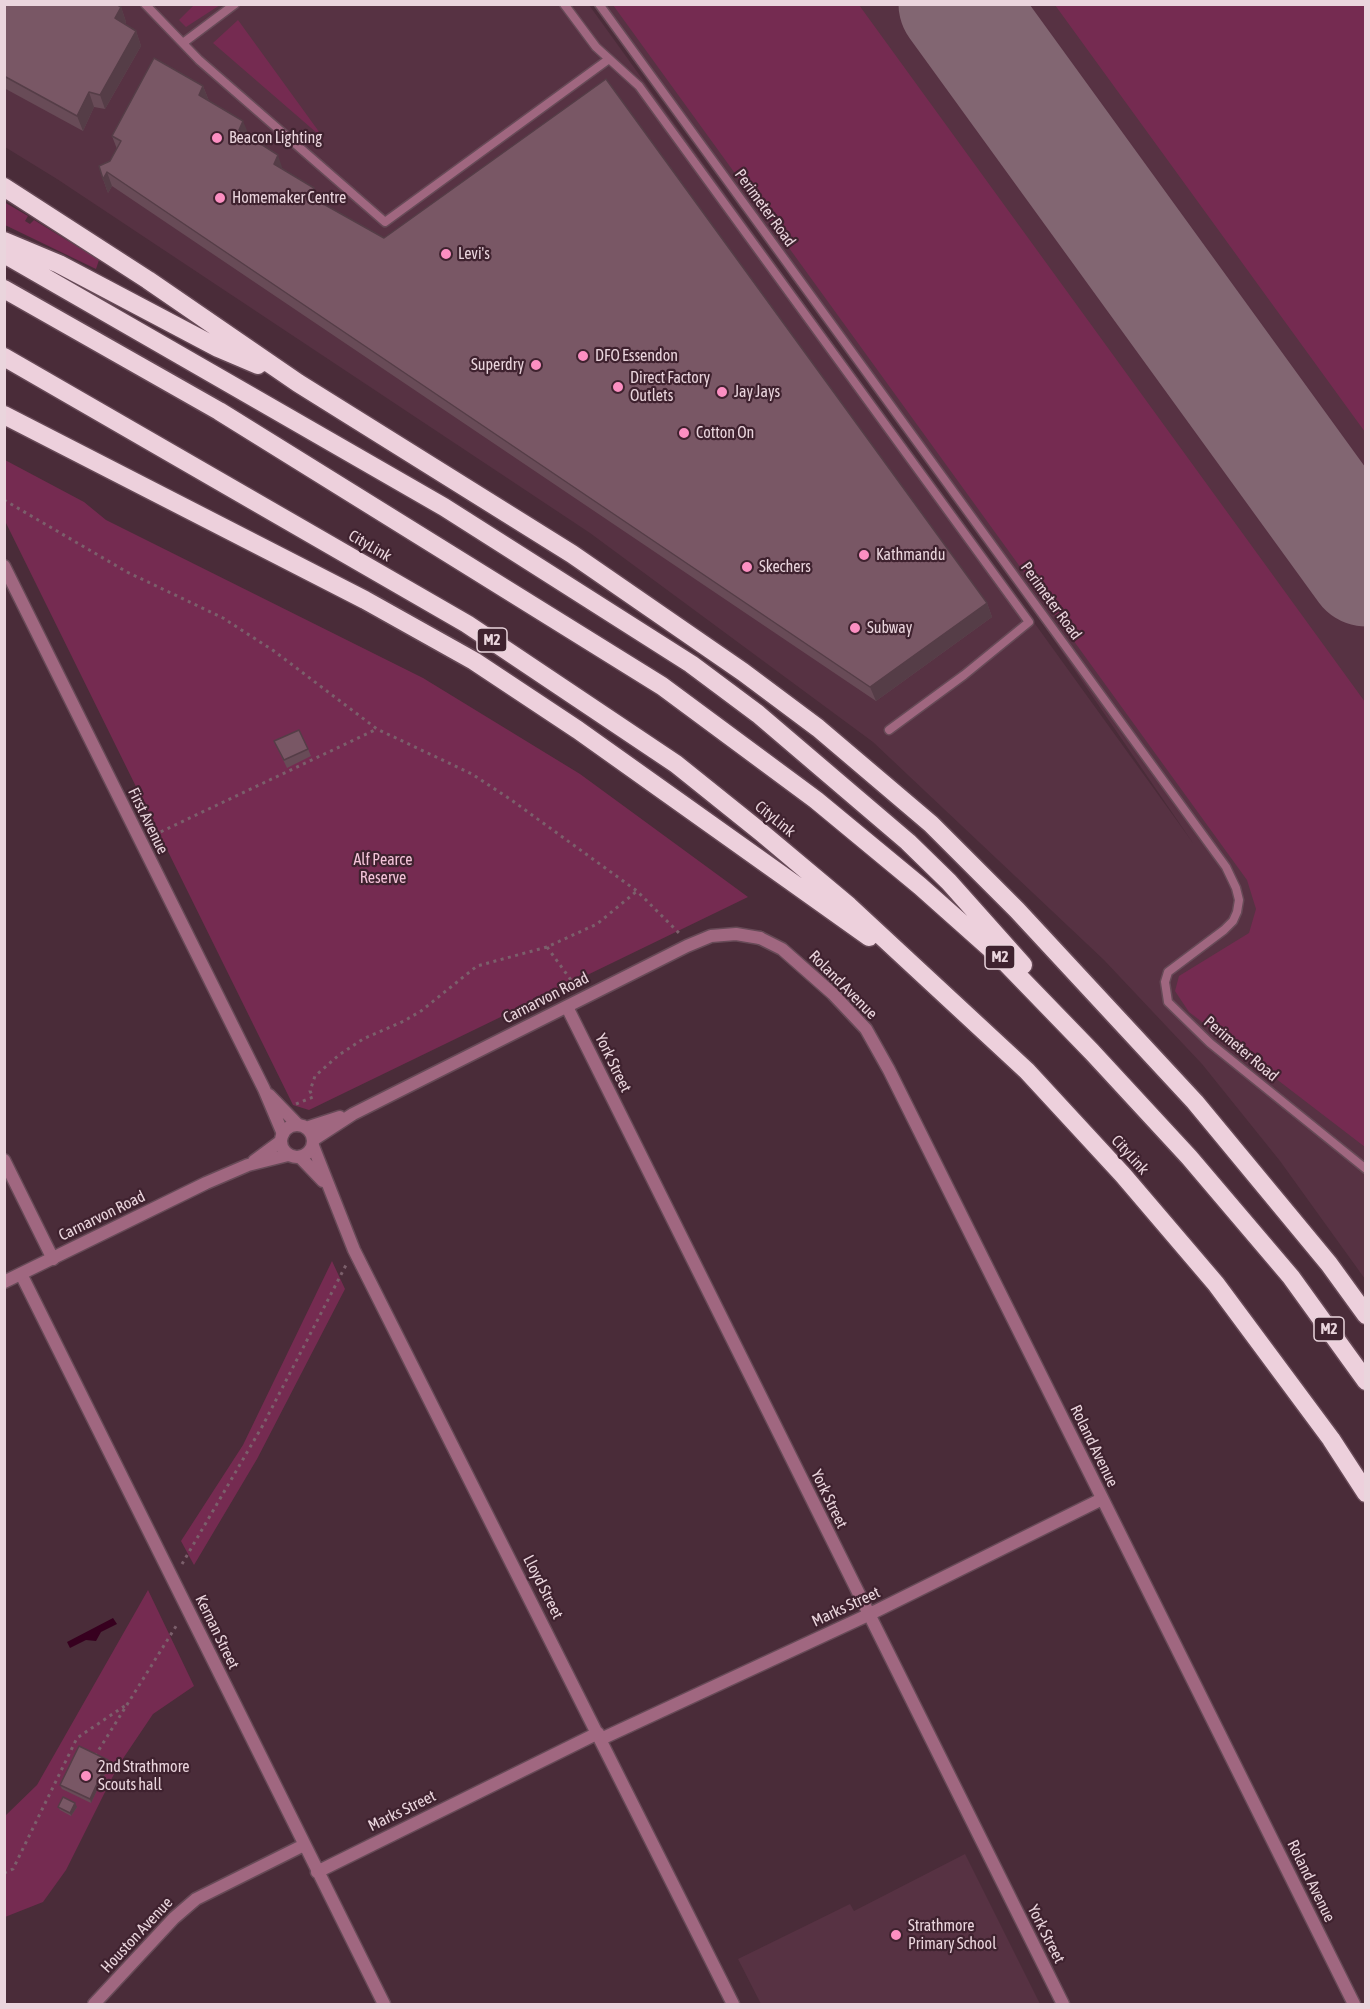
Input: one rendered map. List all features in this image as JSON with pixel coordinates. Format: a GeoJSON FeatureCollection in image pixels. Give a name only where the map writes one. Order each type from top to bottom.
{"type":"FeatureCollection","features":[{"type":"Feature","properties":{"kind":"highway"},"geometry":{"type":"LineString","coordinates":[[4,187],[148,280],[298,383],[591,566],[743,672],[818,728],[906,802],[1009,902],[1195,1102],[1321,1254],[1365,1315]]}},
{"type":"Feature","properties":{"kind":"highway"},"geometry":{"type":"LineString","coordinates":[[4,241],[59,264],[218,348],[298,383]]}},
{"type":"Feature","properties":{"kind":"highway"},"geometry":{"type":"LineString","coordinates":[[4,254],[444,507],[691,664],[776,729],[908,842],[995,932],[1092,1052]]}},
{"type":"Feature","properties":{"kind":"highway","name":"CityLink"},"geometry":{"type":"LineString","coordinates":[[4,289],[219,411],[662,686],[816,800],[920,886],[1002,959],[1092,1052],[1189,1157],[1292,1277],[1365,1382]]}},
{"type":"Feature","properties":{"kind":"highway","name":"CityLink"},"geometry":{"type":"LineString","coordinates":[[4,357],[467,624],[676,764],[762,833],[849,906],[1027,1071],[1123,1176],[1216,1284],[1331,1439],[1365,1493]]}},
{"type":"Feature","properties":{"kind":"highway"},"geometry":{"type":"LineString","coordinates":[[4,415],[354,594],[474,661],[578,730],[936,985]]}},
{"type":"Feature","properties":{"kind":"street","name":"First Avenue"},"geometry":{"type":"LineString","coordinates":[[4,566],[139,842],[264,1089],[282,1137]]}},
{"type":"Feature","properties":{"kind":"street","name":"Carnarvon Road"},"geometry":{"type":"LineString","coordinates":[[313,1143],[353,1113],[687,946],[720,935],[736,934],[760,938]]}},
{"type":"Feature","properties":{"kind":"street","name":"Roland Avenue"},"geometry":{"type":"LineString","coordinates":[[760,938],[782,949],[799,963],[866,1029],[889,1070],[1354,2004]]}},
{"type":"Feature","properties":{"kind":"street","name":"York Street"},"geometry":{"type":"LineString","coordinates":[[567,1007],[1063,2004]]}},
{"type":"Feature","properties":{"kind":"street","name":"First Avenue"},"geometry":{"type":"LineString","coordinates":[[264,1089],[302,1126]]}},
{"type":"Feature","properties":{"kind":"street","name":"Carnarvon Road"},"geometry":{"type":"LineString","coordinates":[[302,1126],[353,1113]]}},
{"type":"Feature","properties":{"kind":"street"},"geometry":{"type":"LineString","coordinates":[[302,1126],[313,1143],[308,1153],[294,1156],[282,1137],[289,1127],[302,1126]]}},
{"type":"Feature","properties":{"kind":"street","name":"Carnarvon Road"},"geometry":{"type":"LineString","coordinates":[[4,1282],[248,1165],[282,1137]]}},
{"type":"Feature","properties":{"kind":"street","name":"Lloyd Street"},"geometry":{"type":"LineString","coordinates":[[313,1143],[326,1184],[354,1250],[733,2004]]}},
{"type":"Feature","properties":{"kind":"street","name":"Carnarvon Road"},"geometry":{"type":"LineString","coordinates":[[248,1165],[294,1156]]}},
{"type":"Feature","properties":{"kind":"street","name":"Lloyd Street"},"geometry":{"type":"LineString","coordinates":[[294,1156],[326,1184]]}},
{"type":"Feature","properties":{"kind":"street"},"geometry":{"type":"LineString","coordinates":[[4,1160],[53,1259]]}},
{"type":"Feature","properties":{"kind":"street","name":"Kernan Street"},"geometry":{"type":"LineString","coordinates":[[21,1274],[384,2004]]}},
{"type":"Feature","properties":{"kind":"street","name":"Marks Street"},"geometry":{"type":"LineString","coordinates":[[317,1872],[599,1736],[868,1616],[1102,1499]]}},
{"type":"Feature","properties":{"kind":"street","name":"Houston Avenue"},"geometry":{"type":"LineString","coordinates":[[98,2003],[174,1918],[196,1899],[304,1845]]}},
{"type":"Feature","properties":{"kind":"lane"},"geometry":{"type":"LineString","coordinates":[[145,4],[183,44],[385,222],[609,59]]}},
{"type":"Feature","properties":{"kind":"lane"},"geometry":{"type":"LineString","coordinates":[[183,44],[236,4]]}},
{"type":"Feature","properties":{"kind":"lane"},"geometry":{"type":"LineString","coordinates":[[564,4],[591,41],[639,86],[1029,622],[964,675],[889,730]]}},
{"type":"Feature","properties":{"kind":"lane","name":"Perimeter Road"},"geometry":{"type":"LineString","coordinates":[[598,4],[1226,867],[1236,888],[1237,912],[1233,921],[1224,930],[1168,972],[1165,982],[1168,1002],[1210,1043],[1365,1169]]}},
{"type":"Feature","properties":{"kind":"path"},"geometry":{"type":"LineString","coordinates":[[4,500],[127,572],[223,618],[274,651],[377,729],[472,774],[581,847],[638,891],[670,921],[687,946]]}},
{"type":"Feature","properties":{"kind":"path"},"geometry":{"type":"LineString","coordinates":[[139,842],[377,729]]}},
{"type":"Feature","properties":{"kind":"path"},"geometry":{"type":"LineString","coordinates":[[284,1110],[313,1097],[310,1091],[315,1076],[339,1055],[363,1039],[421,1011],[477,966],[547,947],[597,924],[638,891]]}},
{"type":"Feature","properties":{"kind":"path"},"geometry":{"type":"LineString","coordinates":[[547,947],[584,998]]}},
{"type":"Feature","properties":{"kind":"path"},"geometry":{"type":"LineString","coordinates":[[172,1579],[263,1425],[354,1250]]}},
{"type":"Feature","properties":{"kind":"path"},"geometry":{"type":"LineString","coordinates":[[94,1756],[187,1609]]}},
{"type":"Feature","properties":{"kind":"path"},"geometry":{"type":"LineString","coordinates":[[4,1873],[12,1869],[77,1738],[126,1706]]}},
{"type":"Feature","properties":{"kind":"shaded area"},"geometry":{"type":"Polygon","coordinates":[[[4,5],[589,5],[1193,843],[1038,617],[594,5],[1365,5],[1365,1279],[1280,1161],[1202,1064],[1104,960],[873,742],[590,533],[57,179],[5,147],[4,5]]]}},
{"type":"Feature","properties":{"kind":"shaded area"},"geometry":{"type":"Polygon","coordinates":[[[113,1618],[117,1624],[101,1632],[96,1641],[86,1640],[70,1648],[67,1642],[113,1618]]]}},
{"type":"Feature","properties":{"kind":"shaded area","name":"Strathmore Primary School"},"geometry":{"type":"Polygon","coordinates":[[[965,1854],[1040,2004],[761,2004],[738,1959],[850,1904],[854,1911],[965,1854]]]}},
{"type":"Feature","properties":{"kind":"green space"},"geometry":{"type":"Polygon","coordinates":[[[195,4],[220,5],[186,27],[179,20],[195,4]]]}},
{"type":"Feature","properties":{"kind":"green space"},"geometry":{"type":"Polygon","coordinates":[[[613,5],[859,5],[1365,702],[1365,1147],[1189,1012],[1175,991],[1179,976],[1249,933],[1256,909],[1247,880],[613,5]]]}},
{"type":"Feature","properties":{"kind":"green space"},"geometry":{"type":"Polygon","coordinates":[[[1055,5],[1365,5],[1365,432],[1055,5]]]}},
{"type":"Feature","properties":{"kind":"green space"},"geometry":{"type":"Polygon","coordinates":[[[238,20],[325,140],[213,43],[238,20]]]}},
{"type":"Feature","properties":{"kind":"green space"},"geometry":{"type":"Polygon","coordinates":[[[4,202],[28,216],[25,221],[30,224],[34,220],[99,260],[96,269],[5,225],[4,202]]]}},
{"type":"Feature","properties":{"kind":"green space","name":"Alf Pearce Reserve"},"geometry":{"type":"Polygon","coordinates":[[[5,460],[84,502],[106,520],[423,678],[580,774],[748,897],[309,1110],[293,1105],[5,521],[5,460]]]}},
{"type":"Feature","properties":{"kind":"green space"},"geometry":{"type":"Polygon","coordinates":[[[332,1261],[345,1289],[257,1459],[194,1565],[181,1541],[243,1445],[332,1261]]]}},
{"type":"Feature","properties":{"kind":"green space"},"geometry":{"type":"Polygon","coordinates":[[[148,1590],[194,1686],[153,1714],[118,1766],[66,1870],[43,1902],[5,1917],[5,1816],[37,1785],[148,1590]]]}},
{"type":"Feature","properties":{"kind":"building"},"geometry":{"type":"Polygon","coordinates":[[[4,4],[116,4],[121,7],[115,18],[136,31],[100,95],[89,92],[77,116],[4,76],[4,4]]]}},
{"type":"Feature","properties":{"kind":"building","name":"Direct Factory Outlets"},"geometry":{"type":"Polygon","coordinates":[[[154,58],[203,86],[199,95],[243,121],[239,130],[278,155],[274,164],[314,188],[311,197],[384,238],[606,79],[987,603],[870,687],[107,172],[103,179],[99,166],[110,161],[121,141],[112,136],[154,58]]]}},
{"type":"Feature","properties":{"kind":"building"},"geometry":{"type":"Polygon","coordinates":[[[299,730],[308,749],[284,760],[274,741],[299,730]]]}},
{"type":"Feature","properties":{"kind":"building","name":"2nd Strathmore Scouts hall"},"geometry":{"type":"Polygon","coordinates":[[[79,1746],[108,1760],[90,1799],[60,1785],[79,1746]]]}},
{"type":"Feature","properties":{"kind":"building"},"geometry":{"type":"Polygon","coordinates":[[[63,1797],[75,1803],[70,1813],[58,1807],[63,1797]]]}},
{"type":"Feature","properties":{"kind":"runway"},"geometry":{"type":"LineString","coordinates":[[957,4],[1366,568]]}},
{"type":"Feature","properties":{"kind":"place","name":"Beacon Lighting"},"geometry":{"type":"Point","coordinates":[217,138]}},
{"type":"Feature","properties":{"kind":"place","name":"Homemaker Centre"},"geometry":{"type":"Point","coordinates":[220,198]}},
{"type":"Feature","properties":{"kind":"place","name":"Levi's"},"geometry":{"type":"Point","coordinates":[446,254]}},
{"type":"Feature","properties":{"kind":"place","name":"DFO Essendon"},"geometry":{"type":"Point","coordinates":[583,356]}},
{"type":"Feature","properties":{"kind":"place","name":"Superdry"},"geometry":{"type":"Point","coordinates":[536,365]}},
{"type":"Feature","properties":{"kind":"place","name":"Direct Factory Outlets"},"geometry":{"type":"Point","coordinates":[618,387]}},
{"type":"Feature","properties":{"kind":"place","name":"Jay Jays"},"geometry":{"type":"Point","coordinates":[722,392]}},
{"type":"Feature","properties":{"kind":"place","name":"Cotton On"},"geometry":{"type":"Point","coordinates":[684,433]}},
{"type":"Feature","properties":{"kind":"place","name":"Kathmandu"},"geometry":{"type":"Point","coordinates":[864,555]}},
{"type":"Feature","properties":{"kind":"place","name":"Skechers"},"geometry":{"type":"Point","coordinates":[747,567]}},
{"type":"Feature","properties":{"kind":"place","name":"Subway"},"geometry":{"type":"Point","coordinates":[855,628]}},
{"type":"Feature","properties":{"kind":"place","name":"2nd Strathmore Scouts hall"},"geometry":{"type":"Point","coordinates":[86,1776]}},
{"type":"Feature","properties":{"kind":"place","name":"Strathmore Primary School"},"geometry":{"type":"Point","coordinates":[896,1935]}}]}
